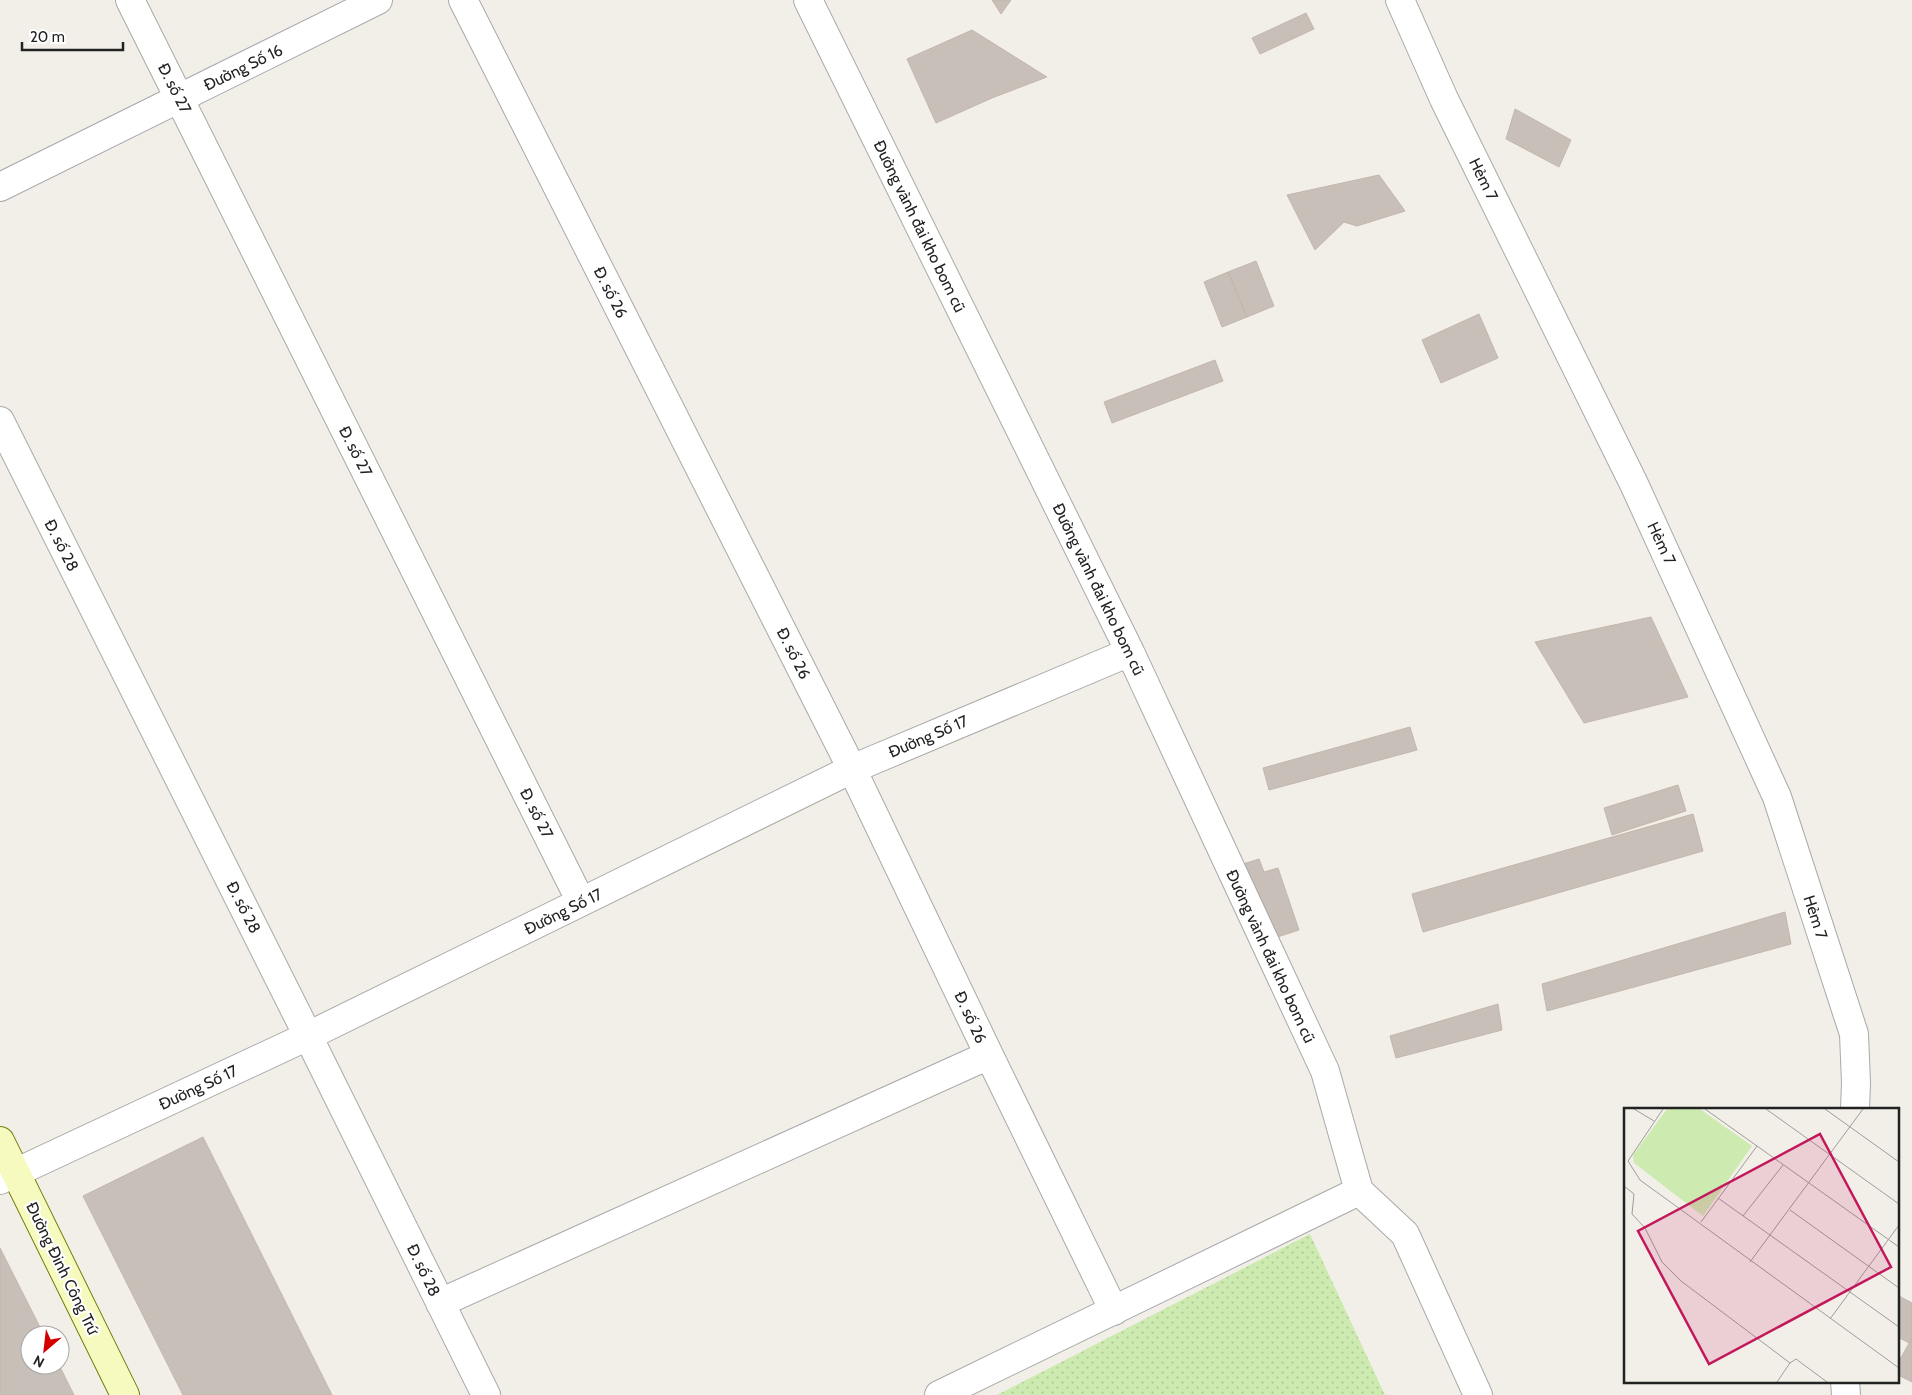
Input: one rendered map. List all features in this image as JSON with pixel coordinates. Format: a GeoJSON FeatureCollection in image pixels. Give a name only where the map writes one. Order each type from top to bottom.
{"type":"FeatureCollection","features":[{"type":"Feature","properties":{"kind":"street","name":"Đ. số 27"},"geometry":{"type":"LineString","coordinates":[[130,0],[582,902]]}},
{"type":"Feature","properties":{"kind":"street","name":"Đường Số 16"},"geometry":{"type":"LineString","coordinates":[[0,188],[378,0]]}},
{"type":"Feature","properties":{"kind":"street","name":"Đ. số 26"},"geometry":{"type":"LineString","coordinates":[[463,0],[852,768],[1114,1311]]}},
{"type":"Feature","properties":{"kind":"street","name":"Đường vành đai kho bom cũ"},"geometry":{"type":"LineString","coordinates":[[808,0],[1130,652],[1325,1071],[1359,1191]]}},
{"type":"Feature","properties":{"kind":"street","name":"Hẻm 7"},"geometry":{"type":"LineString","coordinates":[[1400,0],[1444,99],[1634,484],[1778,797],[1854,1034],[1855,1108]]}},
{"type":"Feature","properties":{"kind":"street","name":"Đ. số 28"},"geometry":{"type":"LineString","coordinates":[[0,421],[486,1395]]}},
{"type":"Feature","properties":{"kind":"street","name":"Đường Số 17"},"geometry":{"type":"LineString","coordinates":[[8,1176],[308,1036],[852,768],[1130,652]]}},
{"type":"Feature","properties":{"kind":"street"},"geometry":{"type":"LineString","coordinates":[[440,1303],[989,1055]]}},
{"type":"Feature","properties":{"kind":"street","name":"Đường Đinh Công Trứ"},"geometry":{"type":"LineString","coordinates":[[0,1141],[8,1176],[125,1395]]}},
{"type":"Feature","properties":{"kind":"street"},"geometry":{"type":"LineString","coordinates":[[939,1395],[1359,1191],[1405,1234],[1478,1395]]}},
{"type":"Feature","properties":{"kind":"street"},"geometry":{"type":"LineString","coordinates":[[1845,1382],[1846,1395]]}},
{"type":"Feature","properties":{"kind":"green space"},"geometry":{"type":"Polygon","coordinates":[[[1310,1234],[1385,1395],[997,1395],[1310,1234]]]}},
{"type":"Feature","properties":{"kind":"building"},"geometry":{"type":"Polygon","coordinates":[[[992,0],[1011,0],[1001,14],[992,0]]]}},
{"type":"Feature","properties":{"kind":"building"},"geometry":{"type":"Polygon","coordinates":[[[1306,13],[1314,29],[1260,54],[1252,38],[1306,13]]]}},
{"type":"Feature","properties":{"kind":"building"},"geometry":{"type":"Polygon","coordinates":[[[972,30],[1047,77],[992,98],[936,123],[907,59],[972,30]]]}},
{"type":"Feature","properties":{"kind":"building"},"geometry":{"type":"Polygon","coordinates":[[[1515,109],[1571,140],[1559,167],[1506,139],[1515,109]]]}},
{"type":"Feature","properties":{"kind":"building"},"geometry":{"type":"Polygon","coordinates":[[[1379,175],[1405,211],[1357,226],[1344,222],[1315,250],[1287,195],[1379,175]]]}},
{"type":"Feature","properties":{"kind":"building"},"geometry":{"type":"Polygon","coordinates":[[[1256,261],[1274,306],[1247,317],[1228,272],[1256,261]]]}},
{"type":"Feature","properties":{"kind":"building"},"geometry":{"type":"Polygon","coordinates":[[[1228,272],[1247,317],[1222,327],[1204,282],[1228,272]]]}},
{"type":"Feature","properties":{"kind":"building"},"geometry":{"type":"Polygon","coordinates":[[[1479,314],[1498,358],[1441,383],[1422,340],[1479,314]]]}},
{"type":"Feature","properties":{"kind":"building"},"geometry":{"type":"Polygon","coordinates":[[[1215,360],[1223,381],[1112,423],[1104,402],[1215,360]]]}},
{"type":"Feature","properties":{"kind":"building"},"geometry":{"type":"Polygon","coordinates":[[[1651,617],[1688,697],[1584,723],[1535,642],[1651,617]]]}},
{"type":"Feature","properties":{"kind":"building"},"geometry":{"type":"Polygon","coordinates":[[[1410,727],[1417,750],[1269,790],[1263,768],[1410,727]]]}},
{"type":"Feature","properties":{"kind":"building"},"geometry":{"type":"Polygon","coordinates":[[[1678,785],[1686,811],[1612,835],[1604,808],[1678,785]]]}},
{"type":"Feature","properties":{"kind":"building"},"geometry":{"type":"Polygon","coordinates":[[[1693,814],[1703,851],[1423,932],[1412,894],[1693,814]]]}},
{"type":"Feature","properties":{"kind":"building"},"geometry":{"type":"Polygon","coordinates":[[[1259,859],[1264,872],[1278,868],[1299,930],[1268,940],[1243,864],[1259,859]]]}},
{"type":"Feature","properties":{"kind":"building"},"geometry":{"type":"Polygon","coordinates":[[[1785,912],[1791,944],[1547,1011],[1542,984],[1785,912]]]}},
{"type":"Feature","properties":{"kind":"building"},"geometry":{"type":"Polygon","coordinates":[[[1498,1004],[1502,1030],[1396,1058],[1390,1036],[1498,1004]]]}},
{"type":"Feature","properties":{"kind":"building"},"geometry":{"type":"Polygon","coordinates":[[[203,1137],[332,1395],[183,1395],[83,1196],[203,1137]]]}},
{"type":"Feature","properties":{"kind":"building"},"geometry":{"type":"Polygon","coordinates":[[[0,1248],[39,1325],[20,1325],[20,1375],[64,1375],[74,1395],[0,1395],[0,1248]]]}},
{"type":"Feature","properties":{"kind":"building"},"geometry":{"type":"Polygon","coordinates":[[[1900,1297],[1912,1303],[1912,1338],[1909,1343],[1900,1338],[1900,1297]]]}},
{"type":"Feature","properties":{"kind":"building"},"geometry":{"type":"Polygon","coordinates":[[[1912,1338],[1912,1382],[1900,1376],[1900,1359],[1912,1338]]]}}]}
